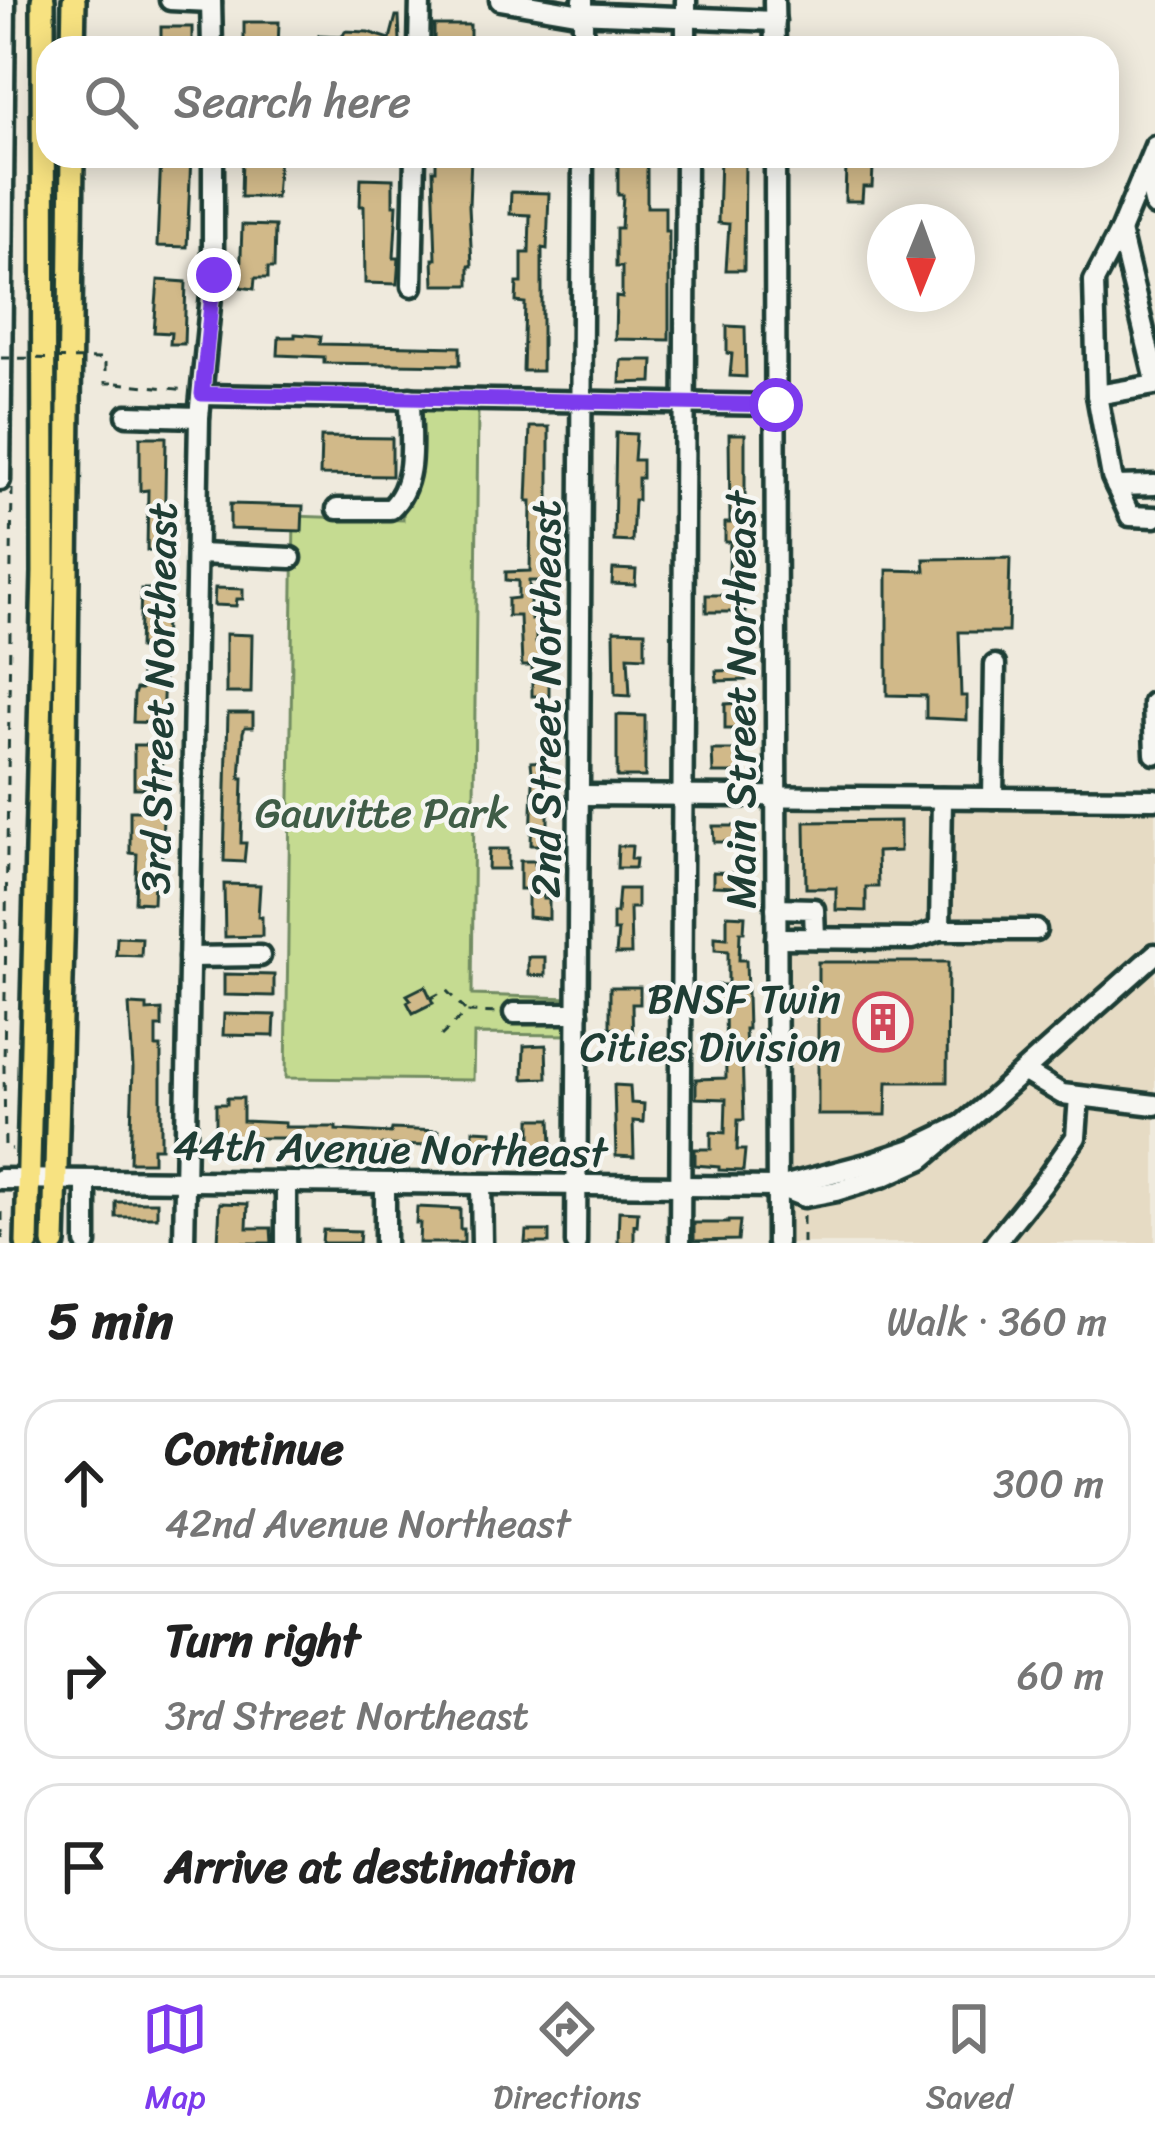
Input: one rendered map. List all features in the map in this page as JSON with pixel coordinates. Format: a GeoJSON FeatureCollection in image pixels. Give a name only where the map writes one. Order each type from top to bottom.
{"type":"FeatureCollection","features":[{"type":"Feature","properties":{"kind":"main road"},"geometry":{"type":"LineString","coordinates":[[44,0],[44,36]]}},
{"type":"Feature","properties":{"kind":"main road"},"geometry":{"type":"LineString","coordinates":[[74,0],[74,36]]}},
{"type":"Feature","properties":{"kind":"main road"},"geometry":{"type":"LineString","coordinates":[[27,1243],[44,572],[44,168]]}},
{"type":"Feature","properties":{"kind":"main road"},"geometry":{"type":"LineString","coordinates":[[54,1243],[72,168]]}},
{"type":"Feature","properties":{"kind":"street"},"geometry":{"type":"LineString","coordinates":[[5,0],[0,390],[6,481]]}},
{"type":"Feature","properties":{"kind":"street"},"geometry":{"type":"LineString","coordinates":[[170,0],[211,1],[212,36]]}},
{"type":"Feature","properties":{"kind":"street"},"geometry":{"type":"LineString","coordinates":[[418,36],[420,0]]}},
{"type":"Feature","properties":{"kind":"street"},"geometry":{"type":"LineString","coordinates":[[500,0],[583,7],[775,10]]}},
{"type":"Feature","properties":{"kind":"street"},"geometry":{"type":"LineString","coordinates":[[1155,146],[1094,281],[1096,395],[1116,486],[1130,517],[1155,517]]}},
{"type":"Feature","properties":{"kind":"street","name":"3rd Street Northeast"},"geometry":{"type":"LineString","coordinates":[[184,1243],[199,417],[214,275],[212,168]]}},
{"type":"Feature","properties":{"kind":"street"},"geometry":{"type":"LineString","coordinates":[[412,286],[416,168]]}},
{"type":"Feature","properties":{"kind":"street","name":"2nd Street Northeast"},"geometry":{"type":"LineString","coordinates":[[576,1243],[583,168]]}},
{"type":"Feature","properties":{"kind":"street"},"geometry":{"type":"LineString","coordinates":[[680,1243],[686,168]]}},
{"type":"Feature","properties":{"kind":"street","name":"Main Street Northeast"},"geometry":{"type":"LineString","coordinates":[[775,168],[778,1243]]}},
{"type":"Feature","properties":{"kind":"street"},"geometry":{"type":"LineString","coordinates":[[1146,171],[1155,206]]}},
{"type":"Feature","properties":{"kind":"street"},"geometry":{"type":"LineString","coordinates":[[1096,395],[1155,381],[1147,305],[1120,231]]}},
{"type":"Feature","properties":{"kind":"street"},"geometry":{"type":"LineString","coordinates":[[202,394],[776,405]]}},
{"type":"Feature","properties":{"kind":"street"},"geometry":{"type":"LineString","coordinates":[[337,509],[390,509],[401,499],[409,481],[410,398]]}},
{"type":"Feature","properties":{"kind":"street"},"geometry":{"type":"LineString","coordinates":[[127,415],[199,417]]}},
{"type":"Feature","properties":{"kind":"street"},"geometry":{"type":"LineString","coordinates":[[1116,486],[1155,485]]}},
{"type":"Feature","properties":{"kind":"street"},"geometry":{"type":"LineString","coordinates":[[198,554],[291,558]]}},
{"type":"Feature","properties":{"kind":"street"},"geometry":{"type":"LineString","coordinates":[[993,798],[995,665]]}},
{"type":"Feature","properties":{"kind":"street"},"geometry":{"type":"LineString","coordinates":[[1153,703],[1155,754]]}},
{"type":"Feature","properties":{"kind":"street"},"geometry":{"type":"LineString","coordinates":[[580,795],[1155,799]]}},
{"type":"Feature","properties":{"kind":"street"},"geometry":{"type":"LineString","coordinates":[[940,930],[942,798]]}},
{"type":"Feature","properties":{"kind":"street"},"geometry":{"type":"LineString","coordinates":[[776,908],[814,909],[815,938]]}},
{"type":"Feature","properties":{"kind":"street"},"geometry":{"type":"LineString","coordinates":[[776,938],[913,939],[940,930],[1036,930]]}},
{"type":"Feature","properties":{"kind":"street","name":"44th Avenue Northeast"},"geometry":{"type":"LineString","coordinates":[[0,1179],[779,1187],[912,1149],[960,1126],[1155,954]]}},
{"type":"Feature","properties":{"kind":"street"},"geometry":{"type":"LineString","coordinates":[[189,958],[260,956]]}},
{"type":"Feature","properties":{"kind":"street"},"geometry":{"type":"LineString","coordinates":[[514,1013],[578,1013]]}},
{"type":"Feature","properties":{"kind":"street"},"geometry":{"type":"LineString","coordinates":[[1024,1072],[1051,1090],[1155,1105]]}},
{"type":"Feature","properties":{"kind":"street"},"geometry":{"type":"LineString","coordinates":[[994,1243],[1076,1137],[1079,1097]]}},
{"type":"Feature","properties":{"kind":"street"},"geometry":{"type":"LineString","coordinates":[[86,1180],[86,1243]]}},
{"type":"Feature","properties":{"kind":"street"},"geometry":{"type":"LineString","coordinates":[[286,1183],[286,1243]]}},
{"type":"Feature","properties":{"kind":"street"},"geometry":{"type":"LineString","coordinates":[[385,1184],[385,1243]]}},
{"type":"Feature","properties":{"kind":"street"},"geometry":{"type":"LineString","coordinates":[[482,1185],[482,1243]]}},
{"type":"Feature","properties":{"kind":"path"},"geometry":{"type":"LineString","coordinates":[[1,358],[105,359],[105,383],[202,394]]}},
{"type":"Feature","properties":{"kind":"path"},"geometry":{"type":"LineString","coordinates":[[6,481],[4,1087],[5,1148],[12,1149]]}},
{"type":"Feature","properties":{"kind":"path"},"geometry":{"type":"LineString","coordinates":[[430,998],[446,990],[466,1012]]}},
{"type":"Feature","properties":{"kind":"path"},"geometry":{"type":"LineString","coordinates":[[442,1036],[466,1012],[514,1013]]}},
{"type":"Feature","properties":{"kind":"path"},"geometry":{"type":"LineString","coordinates":[[2,1212],[2,1243]]}},
{"type":"Feature","properties":{"kind":"shaded area"},"geometry":{"type":"Polygon","coordinates":[[[788,810],[1155,810],[1155,1243],[784,1243],[788,810]]]}},
{"type":"Feature","properties":{"kind":"green space","name":"Gauvitte Park"},"geometry":{"type":"Polygon","coordinates":[[[404,407],[478,408],[472,995],[572,998],[572,1035],[474,1034],[473,1080],[286,1078],[294,516],[403,520],[404,407]]]}},
{"type":"Feature","properties":{"kind":"building"},"geometry":{"type":"Polygon","coordinates":[[[396,16],[399,16],[400,36],[391,36],[396,16]]]}},
{"type":"Feature","properties":{"kind":"building"},"geometry":{"type":"Polygon","coordinates":[[[244,22],[279,22],[278,36],[244,36],[244,22]]]}},
{"type":"Feature","properties":{"kind":"building"},"geometry":{"type":"Polygon","coordinates":[[[434,25],[470,25],[470,36],[434,36],[434,25]]]}},
{"type":"Feature","properties":{"kind":"building"},"geometry":{"type":"Polygon","coordinates":[[[161,27],[192,27],[192,36],[161,36],[161,27]]]}},
{"type":"Feature","properties":{"kind":"building"},"geometry":{"type":"Polygon","coordinates":[[[345,31],[381,36],[343,36],[345,31]]]}},
{"type":"Feature","properties":{"kind":"building"},"geometry":{"type":"Polygon","coordinates":[[[160,168],[190,168],[187,247],[157,246],[160,168]]]}},
{"type":"Feature","properties":{"kind":"building"},"geometry":{"type":"Polygon","coordinates":[[[242,168],[278,168],[276,197],[241,197],[242,168]]]}},
{"type":"Feature","properties":{"kind":"building"},"geometry":{"type":"Polygon","coordinates":[[[471,168],[469,285],[434,285],[436,170],[471,168]]]}},
{"type":"Feature","properties":{"kind":"building"},"geometry":{"type":"Polygon","coordinates":[[[618,168],[647,168],[647,207],[665,207],[669,340],[615,339],[616,297],[622,298],[616,228],[621,228],[623,195],[618,195],[618,168]]]}},
{"type":"Feature","properties":{"kind":"building"},"geometry":{"type":"Polygon","coordinates":[[[720,168],[745,168],[744,270],[726,270],[729,224],[718,223],[720,168]]]}},
{"type":"Feature","properties":{"kind":"building"},"geometry":{"type":"Polygon","coordinates":[[[846,168],[873,168],[872,187],[863,187],[862,201],[845,201],[846,168]]]}},
{"type":"Feature","properties":{"kind":"building"},"geometry":{"type":"Polygon","coordinates":[[[361,178],[393,179],[397,284],[365,283],[361,178]]]}},
{"type":"Feature","properties":{"kind":"building"},"geometry":{"type":"Polygon","coordinates":[[[511,192],[549,193],[547,249],[542,248],[542,371],[523,371],[525,303],[516,302],[517,283],[522,283],[522,253],[529,253],[530,215],[510,214],[511,192]]]}},
{"type":"Feature","properties":{"kind":"building"},"geometry":{"type":"Polygon","coordinates":[[[242,225],[275,226],[274,268],[268,268],[268,278],[255,278],[254,289],[240,287],[242,225]]]}},
{"type":"Feature","properties":{"kind":"building"},"geometry":{"type":"Polygon","coordinates":[[[158,280],[186,282],[184,344],[170,344],[171,333],[154,332],[158,280]]]}},
{"type":"Feature","properties":{"kind":"building"},"geometry":{"type":"Polygon","coordinates":[[[727,326],[745,327],[746,377],[730,376],[727,326]]]}},
{"type":"Feature","properties":{"kind":"building"},"geometry":{"type":"Polygon","coordinates":[[[321,336],[320,344],[460,347],[460,365],[324,363],[324,357],[278,355],[279,337],[321,336]]]}},
{"type":"Feature","properties":{"kind":"building"},"geometry":{"type":"Polygon","coordinates":[[[621,360],[653,360],[652,382],[620,383],[621,360]]]}},
{"type":"Feature","properties":{"kind":"building"},"geometry":{"type":"Polygon","coordinates":[[[530,427],[549,427],[549,581],[529,581],[536,643],[549,643],[549,696],[532,696],[532,666],[522,666],[520,616],[508,616],[508,599],[518,598],[518,581],[506,580],[506,572],[530,571],[530,427]]]}},
{"type":"Feature","properties":{"kind":"building"},"geometry":{"type":"Polygon","coordinates":[[[616,433],[636,434],[634,460],[642,460],[632,542],[614,541],[616,433]]]}},
{"type":"Feature","properties":{"kind":"building"},"geometry":{"type":"Polygon","coordinates":[[[729,434],[745,434],[745,612],[706,612],[706,595],[728,595],[729,434]]]}},
{"type":"Feature","properties":{"kind":"building"},"geometry":{"type":"Polygon","coordinates":[[[140,437],[166,437],[164,551],[147,550],[148,490],[140,491],[140,437]]]}},
{"type":"Feature","properties":{"kind":"building"},"geometry":{"type":"Polygon","coordinates":[[[321,437],[392,438],[392,476],[320,475],[321,437]]]}},
{"type":"Feature","properties":{"kind":"building"},"geometry":{"type":"Polygon","coordinates":[[[230,504],[303,506],[302,531],[230,529],[230,504]]]}},
{"type":"Feature","properties":{"kind":"building"},"geometry":{"type":"Polygon","coordinates":[[[1010,558],[1008,632],[959,632],[961,696],[967,696],[967,720],[926,718],[926,696],[887,695],[887,570],[925,571],[924,559],[1010,558]]]}},
{"type":"Feature","properties":{"kind":"building"},"geometry":{"type":"Polygon","coordinates":[[[613,569],[636,570],[635,585],[612,584],[613,569]]]}},
{"type":"Feature","properties":{"kind":"building"},"geometry":{"type":"Polygon","coordinates":[[[215,588],[243,589],[243,599],[237,599],[236,606],[214,605],[215,588]]]}},
{"type":"Feature","properties":{"kind":"building"},"geometry":{"type":"Polygon","coordinates":[[[141,589],[166,589],[164,648],[139,648],[141,589]]]}},
{"type":"Feature","properties":{"kind":"building"},"geometry":{"type":"Polygon","coordinates":[[[614,630],[645,631],[645,657],[628,656],[630,696],[615,695],[614,630]]]}},
{"type":"Feature","properties":{"kind":"building"},"geometry":{"type":"Polygon","coordinates":[[[226,634],[252,635],[251,693],[226,693],[226,634]]]}},
{"type":"Feature","properties":{"kind":"building"},"geometry":{"type":"Polygon","coordinates":[[[746,670],[746,680],[717,681],[716,671],[746,670]]]}},
{"type":"Feature","properties":{"kind":"building"},"geometry":{"type":"Polygon","coordinates":[[[141,673],[164,674],[162,723],[133,722],[141,673]]]}},
{"type":"Feature","properties":{"kind":"building"},"geometry":{"type":"Polygon","coordinates":[[[741,703],[742,729],[725,729],[725,704],[741,703]]]}},
{"type":"Feature","properties":{"kind":"building"},"geometry":{"type":"Polygon","coordinates":[[[228,713],[253,713],[253,727],[243,732],[240,778],[244,862],[224,861],[228,713]]]}},
{"type":"Feature","properties":{"kind":"building"},"geometry":{"type":"Polygon","coordinates":[[[617,715],[645,716],[645,777],[617,777],[617,715]]]}},
{"type":"Feature","properties":{"kind":"building"},"geometry":{"type":"Polygon","coordinates":[[[134,745],[163,745],[162,788],[134,788],[134,745]]]}},
{"type":"Feature","properties":{"kind":"building"},"geometry":{"type":"Polygon","coordinates":[[[712,750],[743,750],[743,773],[713,773],[712,750]]]}},
{"type":"Feature","properties":{"kind":"building"},"geometry":{"type":"Polygon","coordinates":[[[548,761],[548,845],[531,845],[531,762],[548,761]]]}},
{"type":"Feature","properties":{"kind":"building"},"geometry":{"type":"Polygon","coordinates":[[[130,811],[163,811],[162,855],[155,854],[153,903],[135,902],[137,854],[130,853],[130,811]]]}},
{"type":"Feature","properties":{"kind":"building"},"geometry":{"type":"Polygon","coordinates":[[[900,821],[900,851],[877,852],[878,887],[866,887],[866,911],[836,910],[836,888],[806,888],[805,822],[900,821]]]}},
{"type":"Feature","properties":{"kind":"building"},"geometry":{"type":"Polygon","coordinates":[[[713,826],[742,826],[743,842],[714,842],[713,826]]]}},
{"type":"Feature","properties":{"kind":"building"},"geometry":{"type":"Polygon","coordinates":[[[618,846],[632,846],[635,868],[617,868],[618,846]]]}},
{"type":"Feature","properties":{"kind":"building"},"geometry":{"type":"Polygon","coordinates":[[[489,849],[508,849],[508,869],[488,869],[489,849]]]}},
{"type":"Feature","properties":{"kind":"building"},"geometry":{"type":"Polygon","coordinates":[[[520,861],[535,861],[535,873],[543,873],[549,919],[528,917],[528,889],[520,889],[520,861]]]}},
{"type":"Feature","properties":{"kind":"building"},"geometry":{"type":"Polygon","coordinates":[[[713,872],[736,873],[736,887],[713,886],[713,872]]]}},
{"type":"Feature","properties":{"kind":"building"},"geometry":{"type":"Polygon","coordinates":[[[224,884],[260,885],[262,936],[225,937],[224,884]]]}},
{"type":"Feature","properties":{"kind":"building"},"geometry":{"type":"Polygon","coordinates":[[[619,889],[637,889],[637,908],[630,908],[631,954],[616,954],[618,931],[613,931],[613,913],[617,913],[619,889]]]}},
{"type":"Feature","properties":{"kind":"building"},"geometry":{"type":"Polygon","coordinates":[[[727,915],[745,916],[739,960],[746,960],[748,1029],[746,1051],[742,1051],[744,1120],[738,1120],[737,1150],[745,1150],[743,1171],[695,1165],[695,1149],[711,1149],[711,1132],[725,1133],[726,1099],[696,1098],[696,1079],[726,1078],[725,1004],[695,1005],[695,992],[714,992],[714,985],[728,985],[728,951],[715,950],[715,937],[727,938],[727,915]]]}},
{"type":"Feature","properties":{"kind":"building"},"geometry":{"type":"Polygon","coordinates":[[[117,937],[142,938],[141,956],[116,955],[117,937]]]}},
{"type":"Feature","properties":{"kind":"building"},"geometry":{"type":"Polygon","coordinates":[[[528,957],[545,957],[545,976],[528,975],[528,957]]]}},
{"type":"Feature","properties":{"kind":"building","name":"BNSF Twin Cities Division"},"geometry":{"type":"Polygon","coordinates":[[[818,962],[948,962],[947,1082],[887,1082],[886,1115],[818,1115],[818,962]]]}},
{"type":"Feature","properties":{"kind":"building"},"geometry":{"type":"Polygon","coordinates":[[[224,974],[274,975],[274,996],[224,995],[224,974]]]}},
{"type":"Feature","properties":{"kind":"building"},"geometry":{"type":"Polygon","coordinates":[[[425,986],[433,1003],[413,1013],[407,995],[425,986]]]}},
{"type":"Feature","properties":{"kind":"building"},"geometry":{"type":"Polygon","coordinates":[[[610,987],[640,987],[640,1004],[632,1004],[633,1053],[615,1053],[610,987]]]}},
{"type":"Feature","properties":{"kind":"building"},"geometry":{"type":"Polygon","coordinates":[[[129,1005],[162,1010],[162,1027],[156,1027],[156,1047],[161,1047],[161,1148],[153,1148],[153,1162],[130,1162],[129,1005]]]}},
{"type":"Feature","properties":{"kind":"building"},"geometry":{"type":"Polygon","coordinates":[[[224,1014],[275,1015],[274,1036],[223,1035],[224,1014]]]}},
{"type":"Feature","properties":{"kind":"building"},"geometry":{"type":"Polygon","coordinates":[[[546,1045],[547,1078],[523,1079],[524,1046],[546,1045]]]}},
{"type":"Feature","properties":{"kind":"building"},"geometry":{"type":"Polygon","coordinates":[[[614,1085],[630,1086],[631,1103],[644,1104],[643,1122],[633,1121],[634,1157],[616,1156],[614,1085]]]}},
{"type":"Feature","properties":{"kind":"building"},"geometry":{"type":"Polygon","coordinates":[[[227,1098],[243,1098],[243,1121],[391,1133],[392,1129],[438,1131],[437,1146],[381,1145],[381,1151],[295,1149],[295,1138],[243,1138],[243,1150],[227,1150],[227,1144],[216,1144],[216,1104],[227,1104],[227,1098]]]}},
{"type":"Feature","properties":{"kind":"building"},"geometry":{"type":"Polygon","coordinates":[[[531,1119],[551,1119],[552,1148],[531,1148],[531,1119]]]}},
{"type":"Feature","properties":{"kind":"building"},"geometry":{"type":"Polygon","coordinates":[[[473,1130],[492,1131],[491,1147],[473,1146],[473,1130]]]}},
{"type":"Feature","properties":{"kind":"building"},"geometry":{"type":"Polygon","coordinates":[[[116,1202],[157,1202],[157,1217],[116,1217],[116,1202]]]}},
{"type":"Feature","properties":{"kind":"building"},"geometry":{"type":"Polygon","coordinates":[[[220,1203],[248,1204],[247,1228],[271,1228],[272,1243],[218,1243],[220,1203]]]}},
{"type":"Feature","properties":{"kind":"building"},"geometry":{"type":"Polygon","coordinates":[[[417,1207],[460,1209],[464,1243],[419,1243],[417,1207]]]}},
{"type":"Feature","properties":{"kind":"building"},"geometry":{"type":"Polygon","coordinates":[[[619,1211],[638,1212],[634,1243],[618,1243],[619,1211]]]}},
{"type":"Feature","properties":{"kind":"building"},"geometry":{"type":"Polygon","coordinates":[[[740,1221],[738,1240],[694,1241],[694,1223],[740,1221]]]}},
{"type":"Feature","properties":{"kind":"building"},"geometry":{"type":"Polygon","coordinates":[[[323,1230],[360,1231],[359,1243],[322,1243],[323,1230]]]}},
{"type":"Feature","properties":{"kind":"building"},"geometry":{"type":"Polygon","coordinates":[[[526,1231],[549,1231],[549,1243],[525,1243],[526,1231]]]}},
{"type":"Feature","properties":{"kind":"place","name":"BNSF Twin Cities Division"},"geometry":{"type":"Point","coordinates":[883,1022]}},
{"type":"Feature","properties":{"kind":"route"},"geometry":{"type":"LineString","coordinates":[[214,275],[202,394],[776,405]]}}]}
